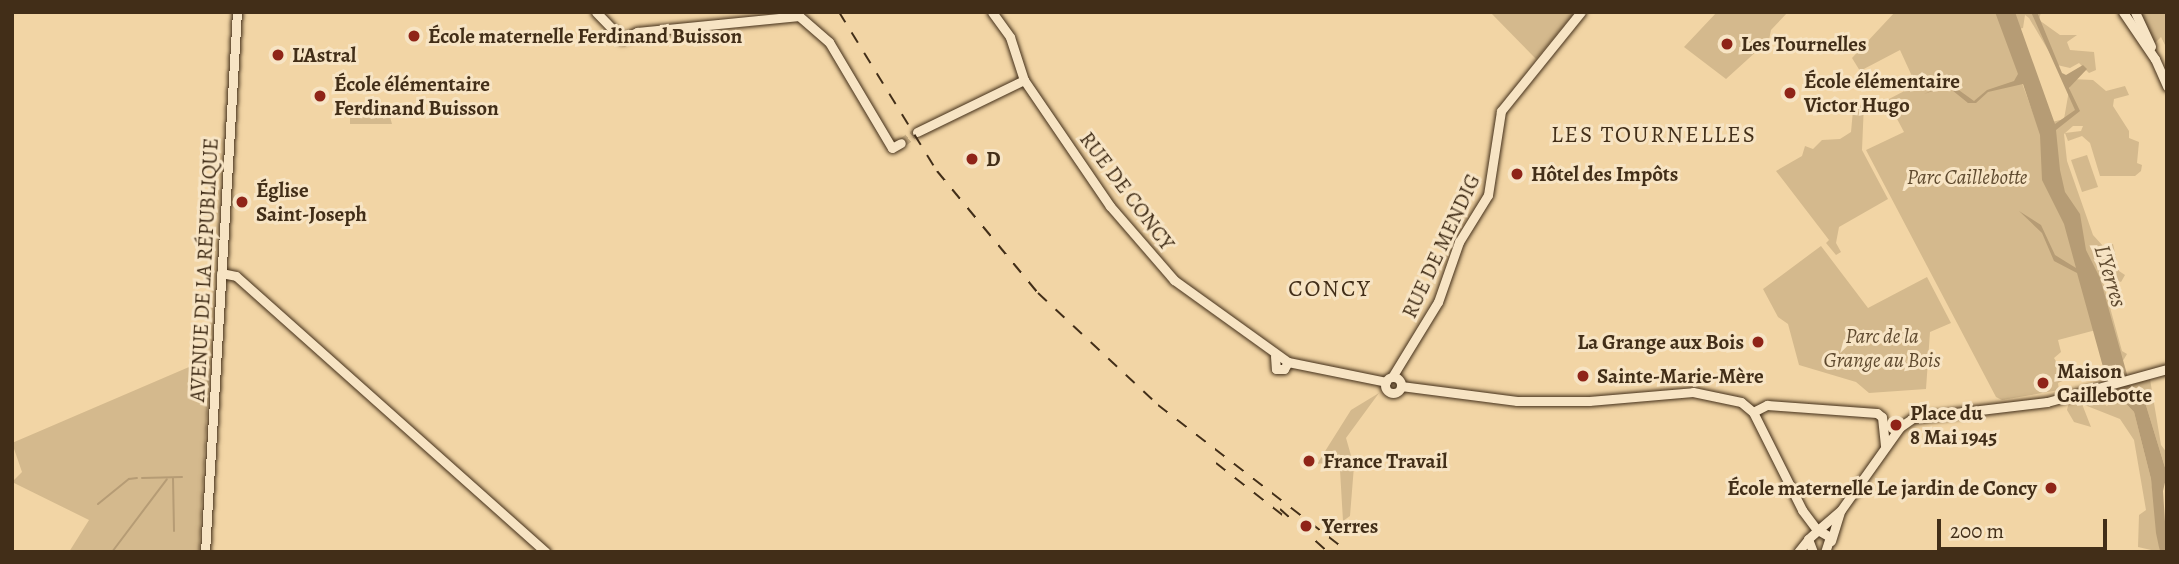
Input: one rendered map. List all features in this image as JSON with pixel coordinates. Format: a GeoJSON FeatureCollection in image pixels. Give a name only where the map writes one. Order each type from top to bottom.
{"type":"FeatureCollection","features":[{"type":"Feature","properties":{"kind":"street","name":"AVENUE DE LA RÉPUBLIQUE"},"geometry":{"type":"LineString","coordinates":[[205,552],[237,12]]}},
{"type":"Feature","properties":{"kind":"street"},"geometry":{"type":"LineString","coordinates":[[596,12],[622,39],[637,32],[799,16],[829,42],[892,148],[901,143]]}},
{"type":"Feature","properties":{"kind":"street","name":"RUE DE CONCY"},"geometry":{"type":"LineString","coordinates":[[992,12],[1010,37],[1024,80],[1110,206],[1167,274],[1275,356],[1276,369],[1284,369],[1288,362],[1389,379],[1391,392],[1401,386],[1525,401],[1693,393],[1751,410],[1767,405],[1877,414],[1882,417],[1885,447]]}},
{"type":"Feature","properties":{"kind":"street","name":"RUE DE MENDIG"},"geometry":{"type":"LineString","coordinates":[[1389,379],[1438,302],[1459,242],[1488,195],[1497,122],[1501,111],[1581,12]]}},
{"type":"Feature","properties":{"kind":"street"},"geometry":{"type":"LineString","coordinates":[[2135,12],[2167,86]]}},
{"type":"Feature","properties":{"kind":"street"},"geometry":{"type":"LineString","coordinates":[[2125,13],[2155,59]]}},
{"type":"Feature","properties":{"kind":"street"},"geometry":{"type":"LineString","coordinates":[[917,132],[1024,80]]}},
{"type":"Feature","properties":{"kind":"street"},"geometry":{"type":"LineString","coordinates":[[221,273],[236,276],[546,552]]}},
{"type":"Feature","properties":{"kind":"street"},"geometry":{"type":"LineString","coordinates":[[1798,552],[1807,540],[1841,510],[1900,428],[1920,415],[2043,403],[2167,369]]}},
{"type":"Feature","properties":{"kind":"street"},"geometry":{"type":"LineString","coordinates":[[1389,379],[1401,386]]}},
{"type":"Feature","properties":{"kind":"street"},"geometry":{"type":"LineString","coordinates":[[1751,410],[1802,510],[1829,548]]}},
{"type":"Feature","properties":{"kind":"street"},"geometry":{"type":"LineString","coordinates":[[1802,510],[1807,540],[1813,552]]}},
{"type":"Feature","properties":{"kind":"street"},"geometry":{"type":"LineString","coordinates":[[1829,548],[1841,510]]}},
{"type":"Feature","properties":{"kind":"green space"},"geometry":{"type":"Polygon","coordinates":[[[1490,12],[1575,12],[1536,59],[1490,12]]]}},
{"type":"Feature","properties":{"kind":"green space","name":"Les Tournelles"},"geometry":{"type":"Polygon","coordinates":[[[1717,12],[1788,12],[1771,30],[1769,40],[1726,79],[1684,47],[1717,12]]]}},
{"type":"Feature","properties":{"kind":"green space","name":"Parc Caillebotte"},"geometry":{"type":"Polygon","coordinates":[[[1895,12],[1996,12],[2041,135],[2096,330],[2058,340],[2061,352],[2054,358],[2067,379],[2058,383],[2059,390],[2002,400],[1996,397],[1866,150],[1904,132],[1887,100],[1916,85],[1900,50],[1860,71],[1852,58],[1895,12]]]}},
{"type":"Feature","properties":{"kind":"green space"},"geometry":{"type":"Polygon","coordinates":[[[2010,12],[2041,12],[2039,20],[2060,35],[2077,35],[2067,42],[2070,50],[2094,52],[2096,70],[2089,73],[2079,63],[2070,68],[2057,65],[2029,18],[2025,15],[2023,28],[2015,30],[2010,12]]]}},
{"type":"Feature","properties":{"kind":"green space"},"geometry":{"type":"Polygon","coordinates":[[[2139,12],[2167,12],[2167,49],[2161,37],[2155,43],[2139,12]]]}},
{"type":"Feature","properties":{"kind":"green space"},"geometry":{"type":"Polygon","coordinates":[[[2071,79],[2093,80],[2106,91],[2125,86],[2129,95],[2114,99],[2113,106],[2129,131],[2129,138],[2139,142],[2137,163],[2142,165],[2141,171],[2135,176],[2100,176],[2090,143],[2082,136],[2068,141],[2065,133],[2067,161],[2093,235],[2103,246],[2113,244],[2119,271],[2125,275],[2121,282],[2109,277],[2103,282],[2122,351],[2127,354],[2121,364],[2062,196],[2052,122],[2064,119],[2071,79]],[[2073,126],[2065,133],[2081,131],[2083,126],[2073,126]]]}},
{"type":"Feature","properties":{"kind":"green space"},"geometry":{"type":"Polygon","coordinates":[[[386,103],[392,124],[350,124],[350,104],[386,103]]]}},
{"type":"Feature","properties":{"kind":"green space"},"geometry":{"type":"Polygon","coordinates":[[[1864,103],[1862,150],[1888,199],[1839,227],[1836,243],[1841,252],[1836,255],[1826,243],[1829,240],[1776,171],[1802,156],[1805,146],[1813,149],[1822,140],[1840,139],[1851,132],[1853,110],[1864,103]]]}},
{"type":"Feature","properties":{"kind":"green space"},"geometry":{"type":"Polygon","coordinates":[[[2087,155],[2098,187],[2082,192],[2071,160],[2087,155]]]}},
{"type":"Feature","properties":{"kind":"green space","name":"Parc de la Grange au Bois"},"geometry":{"type":"Polygon","coordinates":[[[1821,246],[1868,308],[1927,277],[1951,323],[1930,332],[1926,389],[1869,393],[1856,382],[1799,365],[1788,324],[1778,317],[1763,289],[1821,246]]]}},
{"type":"Feature","properties":{"kind":"green space"},"geometry":{"type":"Polygon","coordinates":[[[210,358],[199,552],[69,552],[89,520],[12,482],[22,472],[12,443],[210,358]]]}},
{"type":"Feature","properties":{"kind":"green space"},"geometry":{"type":"Polygon","coordinates":[[[2150,379],[2161,445],[2167,453],[2167,474],[2145,402],[2130,385],[2150,379]]]}},
{"type":"Feature","properties":{"kind":"green space"},"geometry":{"type":"Polygon","coordinates":[[[2110,387],[2134,412],[2151,479],[2160,552],[2138,547],[2139,515],[2146,510],[2134,440],[2120,419],[2082,404],[2091,427],[2074,422],[2067,410],[2069,402],[2093,395],[2107,406],[2113,399],[2110,387]]]}},
{"type":"Feature","properties":{"kind":"green space"},"geometry":{"type":"Polygon","coordinates":[[[1379,393],[1346,438],[1354,466],[1350,516],[1343,521],[1340,470],[1331,462],[1317,464],[1351,410],[1379,393]]]}},
{"type":"Feature","properties":{"kind":"shaded area"},"geometry":{"type":"Polygon","coordinates":[[[1995,12],[2015,12],[2055,124],[2075,110],[2031,12],[2037,12],[2062,73],[2066,75],[2083,65],[2087,69],[2069,88],[2080,111],[2056,130],[2060,170],[2065,192],[2080,214],[2086,250],[2100,278],[2130,385],[2145,402],[2167,474],[2163,491],[2167,552],[2160,552],[2151,479],[2134,412],[2108,385],[2077,273],[2054,261],[2042,233],[2019,211],[2041,225],[2055,255],[2076,268],[2064,224],[2042,180],[2040,135],[2023,84],[1988,92],[1976,103],[1968,103],[1947,86],[1924,94],[1949,83],[1974,101],[1987,90],[2014,81],[2018,74],[1995,12]]]}},
{"type":"Feature","properties":{"kind":"waterway"},"geometry":{"type":"LineString","coordinates":[[142,478],[182,477]]}},
{"type":"Feature","properties":{"kind":"waterway"},"geometry":{"type":"LineString","coordinates":[[98,504],[129,479],[137,478]]}},
{"type":"Feature","properties":{"kind":"waterway"},"geometry":{"type":"LineString","coordinates":[[173,478],[174,531]]}},
{"type":"Feature","properties":{"kind":"waterway"},"geometry":{"type":"LineString","coordinates":[[112,552],[167,479]]}},
{"type":"Feature","properties":{"kind":"tunnel"},"geometry":{"type":"LineString","coordinates":[[901,143],[917,132]]}},
{"type":"Feature","properties":{"kind":"railway"},"geometry":{"type":"LineString","coordinates":[[839,12],[937,171],[1038,293],[1158,405],[1348,552]]}},
{"type":"Feature","properties":{"kind":"railway"},"geometry":{"type":"LineString","coordinates":[[1216,463],[1285,517]]}},
{"type":"Feature","properties":{"kind":"railway"},"geometry":{"type":"LineString","coordinates":[[1280,509],[1328,552]]}},
{"type":"Feature","properties":{"kind":"place","name":"École maternelle Ferdinand Buisson"},"geometry":{"type":"Point","coordinates":[414,36]}},
{"type":"Feature","properties":{"kind":"place","name":"Les Tournelles"},"geometry":{"type":"Point","coordinates":[1727,44]}},
{"type":"Feature","properties":{"kind":"place","name":"L'Astral"},"geometry":{"type":"Point","coordinates":[278,55]}},
{"type":"Feature","properties":{"kind":"place","name":"École élémentaire Victor Hugo"},"geometry":{"type":"Point","coordinates":[1790,93]}},
{"type":"Feature","properties":{"kind":"place","name":"École élémentaire Ferdinand Buisson"},"geometry":{"type":"Point","coordinates":[320,96]}},
{"type":"Feature","properties":{"kind":"place","name":"D"},"geometry":{"type":"Point","coordinates":[972,159]}},
{"type":"Feature","properties":{"kind":"place","name":"Hôtel des Impôts"},"geometry":{"type":"Point","coordinates":[1517,174]}},
{"type":"Feature","properties":{"kind":"place","name":"Église Saint-Joseph"},"geometry":{"type":"Point","coordinates":[242,202]}},
{"type":"Feature","properties":{"kind":"place","name":"La Grange aux Bois"},"geometry":{"type":"Point","coordinates":[1758,342]}},
{"type":"Feature","properties":{"kind":"place","name":"Sainte-Marie-Mère"},"geometry":{"type":"Point","coordinates":[1583,376]}},
{"type":"Feature","properties":{"kind":"place","name":"Maison Caillebotte"},"geometry":{"type":"Point","coordinates":[2043,383]}},
{"type":"Feature","properties":{"kind":"place","name":"Place du 8 Mai 1945"},"geometry":{"type":"Point","coordinates":[1896,425]}},
{"type":"Feature","properties":{"kind":"place","name":"France Travail"},"geometry":{"type":"Point","coordinates":[1309,461]}},
{"type":"Feature","properties":{"kind":"place","name":"École maternelle Le jardin de Concy"},"geometry":{"type":"Point","coordinates":[2051,488]}},
{"type":"Feature","properties":{"kind":"place","name":"Yerres"},"geometry":{"type":"Point","coordinates":[1306,526]}},
{"type":"Feature","properties":{"kind":"district","name":"LES TOURNELLES"},"geometry":{"type":"Point","coordinates":[1654,135]}},
{"type":"Feature","properties":{"kind":"district","name":"CONCY"},"geometry":{"type":"Point","coordinates":[1330,289]}},
{"type":"Feature","properties":{"kind":"water label","name":"L'Yerres"},"geometry":{"type":"Point","coordinates":[2110,276]}}]}
